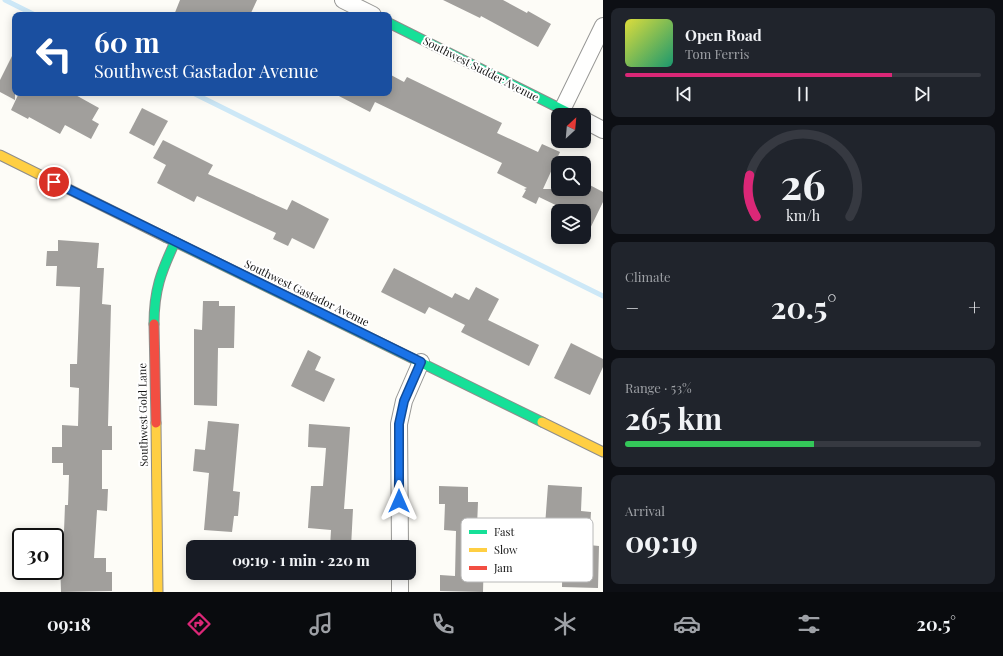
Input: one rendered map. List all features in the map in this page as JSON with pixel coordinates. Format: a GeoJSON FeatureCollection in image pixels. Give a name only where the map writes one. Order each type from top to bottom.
{"type":"FeatureCollection","features":[{"type":"Feature","properties":{"kind":"street"},"geometry":{"type":"LineString","coordinates":[[343,0],[367,12]]}},
{"type":"Feature","properties":{"kind":"street","name":"Southwest Sudder Avenue"},"geometry":{"type":"LineString","coordinates":[[392,24],[560,108]]}},
{"type":"Feature","properties":{"kind":"street"},"geometry":{"type":"LineString","coordinates":[[570,108],[603,26]]}},
{"type":"Feature","properties":{"kind":"street"},"geometry":{"type":"LineString","coordinates":[[591,124],[603,130]]}},
{"type":"Feature","properties":{"kind":"street","name":"Southwest Gastador Avenue"},"geometry":{"type":"LineString","coordinates":[[0,155],[603,452]]}},
{"type":"Feature","properties":{"kind":"street","name":"Southwest Gold Lane"},"geometry":{"type":"LineString","coordinates":[[158,592],[154,302],[160,275],[175,242]]}},
{"type":"Feature","properties":{"kind":"street"},"geometry":{"type":"LineString","coordinates":[[400,540],[399,424],[404,401],[421,362]]}},
{"type":"Feature","properties":{"kind":"street"},"geometry":{"type":"LineString","coordinates":[[400,580],[400,592]]}},
{"type":"Feature","properties":{"kind":"building"},"geometry":{"type":"Polygon","coordinates":[[[180,0],[257,0],[251,12],[175,12],[180,0]]]}},
{"type":"Feature","properties":{"kind":"building"},"geometry":{"type":"Polygon","coordinates":[[[443,0],[503,0],[527,13],[528,11],[551,24],[538,47],[481,16],[480,18],[443,0]]]}},
{"type":"Feature","properties":{"kind":"building"},"geometry":{"type":"Polygon","coordinates":[[[12,56],[12,96],[15,96],[15,100],[0,92],[0,80],[12,56]]]}},
{"type":"Feature","properties":{"kind":"building"},"geometry":{"type":"Polygon","coordinates":[[[392,76],[404,82],[407,77],[502,123],[497,133],[538,152],[542,144],[560,152],[558,156],[551,156],[551,172],[543,189],[551,189],[551,196],[591,196],[591,186],[603,192],[603,202],[591,227],[591,204],[554,204],[539,197],[536,204],[522,197],[526,190],[524,189],[527,188],[497,173],[502,163],[375,102],[370,112],[339,96],[392,96],[392,76]]]}},
{"type":"Feature","properties":{"kind":"building"},"geometry":{"type":"Polygon","coordinates":[[[18,96],[77,96],[99,108],[92,120],[99,124],[91,139],[65,125],[60,134],[29,117],[28,119],[11,110],[18,96]]]}},
{"type":"Feature","properties":{"kind":"building"},"geometry":{"type":"Polygon","coordinates":[[[142,108],[168,121],[154,146],[129,133],[142,108]]]}},
{"type":"Feature","properties":{"kind":"building"},"geometry":{"type":"Polygon","coordinates":[[[163,140],[213,165],[208,174],[287,210],[292,200],[329,219],[314,249],[292,238],[288,246],[273,239],[276,233],[197,196],[194,202],[157,183],[166,165],[153,158],[163,140]]]}},
{"type":"Feature","properties":{"kind":"building"},"geometry":{"type":"Polygon","coordinates":[[[58,240],[99,243],[97,268],[104,268],[102,304],[111,305],[108,426],[112,426],[112,450],[102,450],[102,489],[108,489],[107,511],[97,510],[94,558],[106,558],[106,572],[112,572],[112,591],[61,592],[61,580],[64,580],[65,505],[68,505],[69,475],[63,475],[63,463],[52,463],[52,447],[62,447],[62,425],[78,426],[79,388],[70,387],[70,364],[77,364],[80,287],[56,286],[57,266],[46,266],[47,251],[58,251],[58,240]]]}},
{"type":"Feature","properties":{"kind":"building"},"geometry":{"type":"Polygon","coordinates":[[[394,268],[452,298],[455,293],[469,300],[476,287],[499,299],[488,320],[539,345],[529,366],[461,332],[465,325],[429,307],[425,314],[381,292],[394,268]]]}},
{"type":"Feature","properties":{"kind":"building"},"geometry":{"type":"Polygon","coordinates":[[[203,301],[219,301],[219,306],[235,306],[234,348],[218,348],[217,406],[194,405],[194,329],[202,330],[203,301]]]}},
{"type":"Feature","properties":{"kind":"building"},"geometry":{"type":"Polygon","coordinates":[[[571,343],[603,359],[603,367],[590,395],[554,378],[571,343]]]}},
{"type":"Feature","properties":{"kind":"building"},"geometry":{"type":"Polygon","coordinates":[[[308,350],[321,357],[315,370],[335,379],[324,402],[291,386],[308,350]]]}},
{"type":"Feature","properties":{"kind":"building"},"geometry":{"type":"Polygon","coordinates":[[[208,421],[239,424],[233,491],[240,492],[238,516],[234,516],[232,532],[204,530],[209,473],[193,471],[195,449],[205,450],[208,421]]]}},
{"type":"Feature","properties":{"kind":"building"},"geometry":{"type":"Polygon","coordinates":[[[309,424],[350,427],[344,509],[353,509],[351,540],[330,540],[331,530],[308,528],[311,486],[323,486],[326,448],[308,447],[309,424]]]}},
{"type":"Feature","properties":{"kind":"building"},"geometry":{"type":"Polygon","coordinates":[[[548,485],[582,487],[581,511],[591,512],[591,518],[546,518],[548,485]]]}},
{"type":"Feature","properties":{"kind":"building"},"geometry":{"type":"Polygon","coordinates":[[[439,486],[468,487],[468,502],[478,502],[477,518],[461,518],[461,582],[483,582],[483,592],[440,591],[440,575],[455,576],[456,531],[444,530],[445,504],[439,504],[439,486]]]}},
{"type":"Feature","properties":{"kind":"building"},"geometry":{"type":"Polygon","coordinates":[[[593,545],[599,546],[598,588],[562,587],[562,582],[593,582],[593,545]]]}},
{"type":"Feature","properties":{"kind":"waterway"},"geometry":{"type":"LineString","coordinates":[[5,0],[29,12]]}},
{"type":"Feature","properties":{"kind":"waterway"},"geometry":{"type":"LineString","coordinates":[[199,96],[603,296]]}},
{"type":"Feature","properties":{"kind":"traffic: fast"},"geometry":{"type":"LineString","coordinates":[[392,24],[559,108]]}},
{"type":"Feature","properties":{"kind":"traffic: fast"},"geometry":{"type":"LineString","coordinates":[[165,237],[542,422]]}},
{"type":"Feature","properties":{"kind":"traffic: fast"},"geometry":{"type":"LineString","coordinates":[[154,324],[155,301],[159,282],[175,242]]}},
{"type":"Feature","properties":{"kind":"traffic: slow"},"geometry":{"type":"LineString","coordinates":[[0,155],[165,237]]}},
{"type":"Feature","properties":{"kind":"traffic: slow"},"geometry":{"type":"LineString","coordinates":[[542,422],[603,452]]}},
{"type":"Feature","properties":{"kind":"traffic: slow"},"geometry":{"type":"LineString","coordinates":[[156,423],[158,592]]}},
{"type":"Feature","properties":{"kind":"traffic: jam"},"geometry":{"type":"LineString","coordinates":[[154,324],[156,423]]}},
{"type":"Feature","properties":{"kind":"route"},"geometry":{"type":"LineString","coordinates":[[54,182],[421,362],[404,401],[399,424],[399,501]]}}]}
